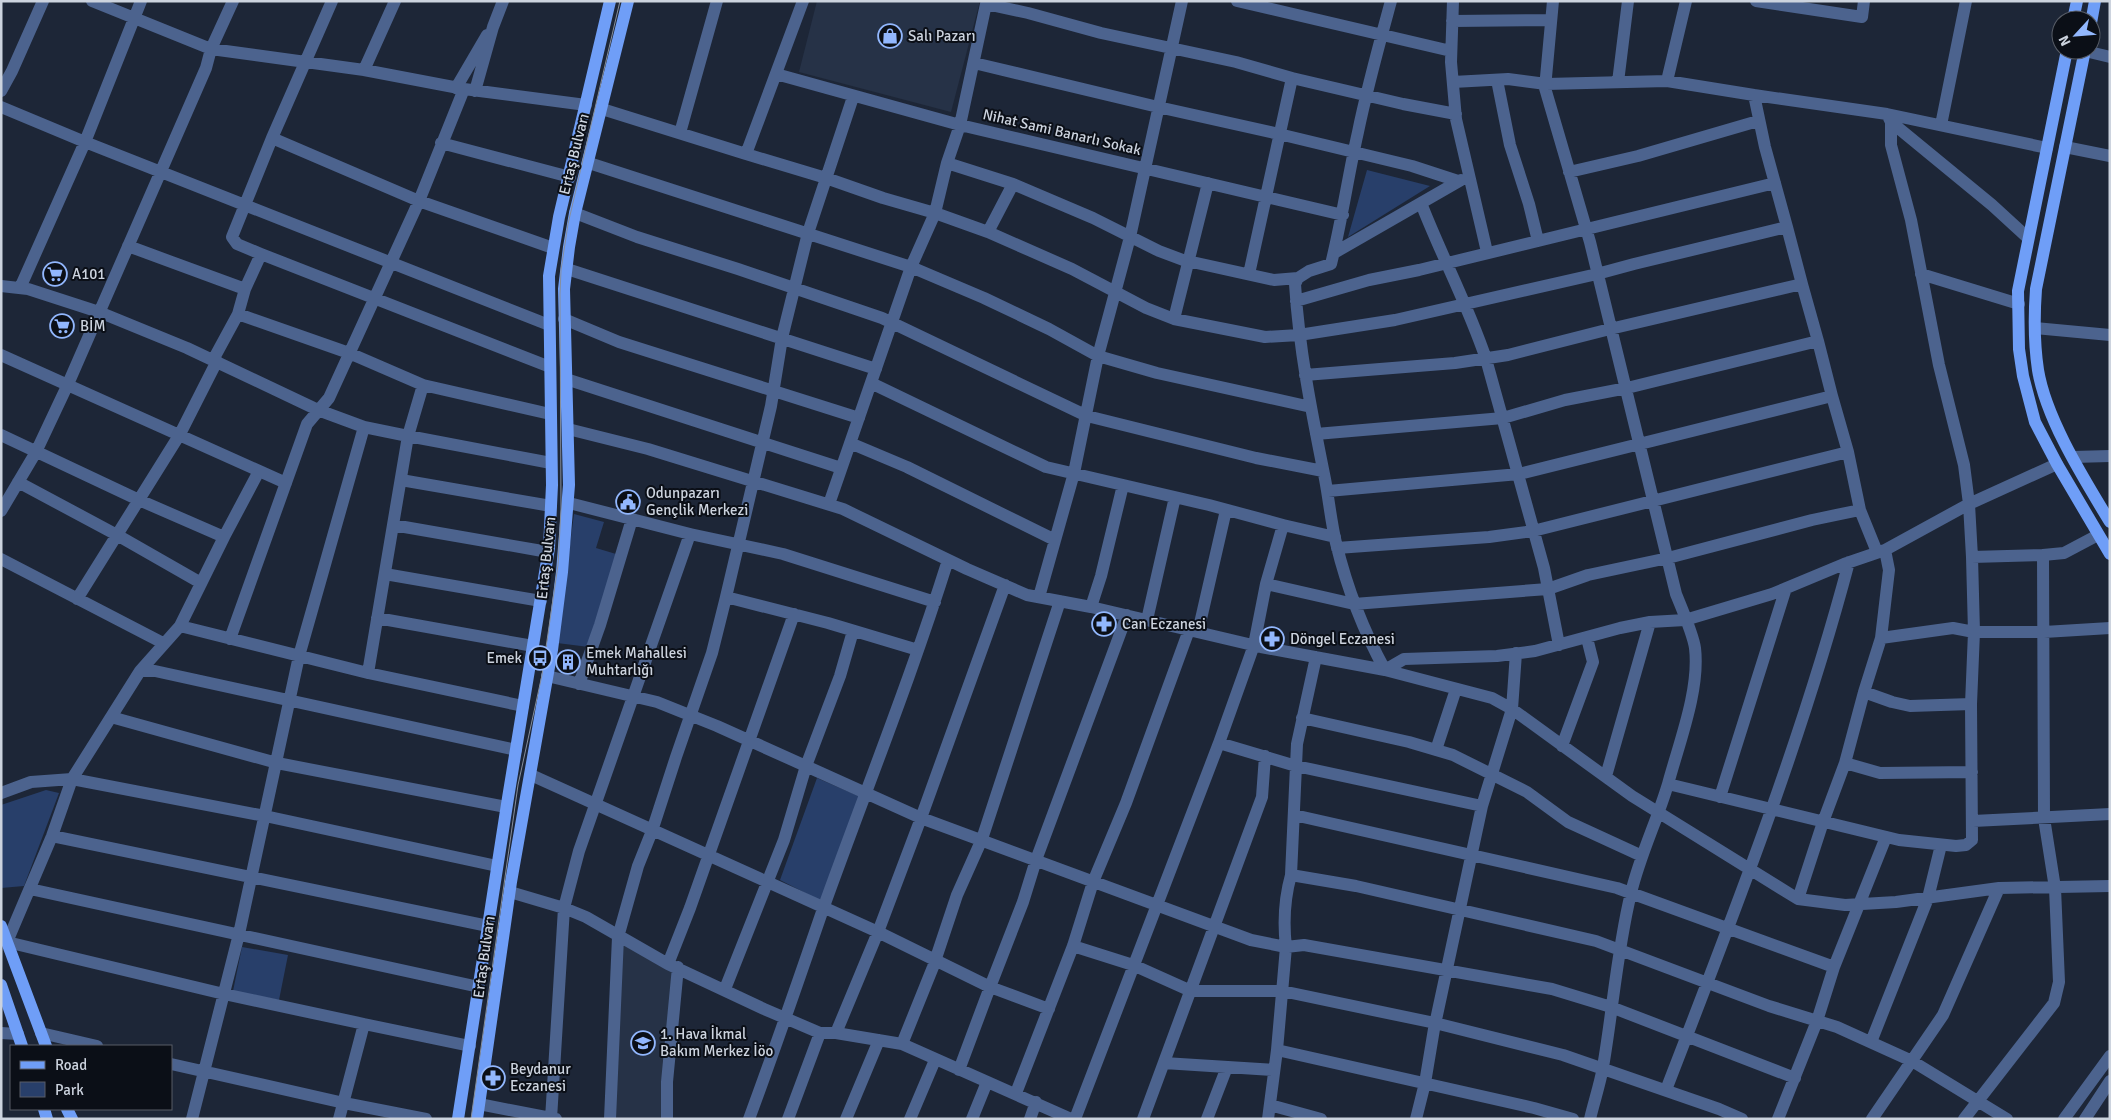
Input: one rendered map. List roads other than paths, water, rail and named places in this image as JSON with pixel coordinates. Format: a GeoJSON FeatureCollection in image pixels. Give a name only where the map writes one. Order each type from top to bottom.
{"type":"FeatureCollection","features":[{"type":"Feature","properties":{"kind":"main road","name":"Ertaş Bulvarı"},"geometry":{"type":"LineString","coordinates":[[458,1119],[506,807],[548,552],[551,506],[549,276],[553,248],[610,1]]}},
{"type":"Feature","properties":{"kind":"main road","name":"Ertaş Bulvarı"},"geometry":{"type":"LineString","coordinates":[[477,1119],[510,892],[531,776],[562,572],[568,503],[568,429],[564,319],[566,269],[576,214],[628,1]]}},
{"type":"Feature","properties":{"kind":"main road"},"geometry":{"type":"LineString","coordinates":[[2065,60],[2018,291],[2019,349],[2027,393],[2035,422],[2057,464],[2110,554]]}},
{"type":"Feature","properties":{"kind":"main road"},"geometry":{"type":"LineString","coordinates":[[2083,60],[2036,289],[2035,328],[2038,371],[2049,406],[2073,457],[2110,522]]}},
{"type":"Feature","properties":{"kind":"main road"},"geometry":{"type":"LineString","coordinates":[[1,926],[46,1045]]}},
{"type":"Feature","properties":{"kind":"main road"},"geometry":{"type":"LineString","coordinates":[[1,986],[20,1040]]}},
{"type":"Feature","properties":{"kind":"street"},"geometry":{"type":"LineString","coordinates":[[1,91],[12,71],[43,1]]}},
{"type":"Feature","properties":{"kind":"street"},"geometry":{"type":"LineString","coordinates":[[92,1],[211,49],[364,70],[465,89],[586,105]]}},
{"type":"Feature","properties":{"kind":"street"},"geometry":{"type":"LineString","coordinates":[[20,288],[85,142],[141,1]]}},
{"type":"Feature","properties":{"kind":"street"},"geometry":{"type":"LineString","coordinates":[[1,511],[36,452],[68,384],[206,68],[211,49],[233,1]]}},
{"type":"Feature","properties":{"kind":"street"},"geometry":{"type":"LineString","coordinates":[[332,1],[272,138],[232,237],[237,244],[260,254],[550,367]]}},
{"type":"Feature","properties":{"kind":"street"},"geometry":{"type":"LineString","coordinates":[[364,70],[395,1]]}},
{"type":"Feature","properties":{"kind":"street"},"geometry":{"type":"LineString","coordinates":[[230,639],[307,424],[329,398],[419,201],[441,143],[503,1]]}},
{"type":"Feature","properties":{"kind":"street"},"geometry":{"type":"LineString","coordinates":[[680,133],[717,1]]}},
{"type":"Feature","properties":{"kind":"street"},"geometry":{"type":"LineString","coordinates":[[746,154],[803,1]]}},
{"type":"Feature","properties":{"kind":"street"},"geometry":{"type":"LineString","coordinates":[[1039,597],[1074,473],[1098,356],[1130,237],[1182,1]]}},
{"type":"Feature","properties":{"kind":"street"},"geometry":{"type":"LineString","coordinates":[[1237,1],[1451,51]]}},
{"type":"Feature","properties":{"kind":"street"},"geometry":{"type":"LineString","coordinates":[[947,163],[1013,184],[1093,218],[1159,251],[1189,261],[1274,280],[1298,278],[1309,271],[1331,264],[1343,215],[1366,95],[1391,1]]}},
{"type":"Feature","properties":{"kind":"street"},"geometry":{"type":"LineString","coordinates":[[1453,1],[1451,51],[1464,178],[1487,252]]}},
{"type":"Feature","properties":{"kind":"street"},"geometry":{"type":"LineString","coordinates":[[1553,1],[1546,84],[1627,388],[1668,558],[1695,647],[1695,672],[1691,698],[1668,784],[1631,893],[1611,1007],[1603,1068],[1590,1119]]}},
{"type":"Feature","properties":{"kind":"street"},"geometry":{"type":"LineString","coordinates":[[1618,82],[1628,1]]}},
{"type":"Feature","properties":{"kind":"street"},"geometry":{"type":"LineString","coordinates":[[1667,81],[1686,1]]}},
{"type":"Feature","properties":{"kind":"street"},"geometry":{"type":"LineString","coordinates":[[1764,2],[1862,17],[1864,1]]}},
{"type":"Feature","properties":{"kind":"street"},"geometry":{"type":"LineString","coordinates":[[1941,126],[1966,1]]}},
{"type":"Feature","properties":{"kind":"street"},"geometry":{"type":"LineString","coordinates":[[829,504],[911,267],[935,212],[947,163],[960,124],[986,3],[1101,33],[1236,62],[1292,78],[1456,114]]}},
{"type":"Feature","properties":{"kind":"street"},"geometry":{"type":"LineString","coordinates":[[1452,21],[1551,20]]}},
{"type":"Feature","properties":{"kind":"street"},"geometry":{"type":"LineString","coordinates":[[465,89],[493,26]]}},
{"type":"Feature","properties":{"kind":"street"},"geometry":{"type":"LineString","coordinates":[[974,63],[1464,178]]}},
{"type":"Feature","properties":{"kind":"street","name":"Nihat Sami Banarlı Sokak"},"geometry":{"type":"LineString","coordinates":[[776,74],[853,97],[960,124],[1343,215]]}},
{"type":"Feature","properties":{"kind":"street"},"geometry":{"type":"LineString","coordinates":[[1249,274],[1292,78]]}},
{"type":"Feature","properties":{"kind":"street"},"geometry":{"type":"LineString","coordinates":[[1453,82],[1497,80],[1546,84],[1667,81],[1941,126],[2047,148]]}},
{"type":"Feature","properties":{"kind":"street"},"geometry":{"type":"LineString","coordinates":[[1497,80],[1510,146],[1529,204],[1538,241]]}},
{"type":"Feature","properties":{"kind":"street"},"geometry":{"type":"LineString","coordinates":[[1754,95],[1758,121],[1848,452],[1860,510],[1889,570],[1881,638],[1845,763],[1823,822],[1798,899]]}},
{"type":"Feature","properties":{"kind":"street"},"geometry":{"type":"LineString","coordinates":[[610,1119],[618,937],[638,866],[652,831],[712,653],[739,544],[773,392],[782,338],[808,233],[853,97]]}},
{"type":"Feature","properties":{"kind":"street"},"geometry":{"type":"LineString","coordinates":[[1,107],[391,264],[549,325]]}},
{"type":"Feature","properties":{"kind":"street"},"geometry":{"type":"LineString","coordinates":[[602,109],[826,178],[883,198],[935,212],[988,232],[1072,269],[1116,293],[1174,319],[1265,338],[1299,335],[1395,320],[1597,274],[1788,227]]}},
{"type":"Feature","properties":{"kind":"street"},"geometry":{"type":"LineString","coordinates":[[1889,118],[2028,238]]}},
{"type":"Feature","properties":{"kind":"street"},"geometry":{"type":"LineString","coordinates":[[1668,784],[1886,837],[1966,845],[1972,840],[1974,632],[1969,504],[1964,465],[1939,364],[1911,220],[1891,145],[1889,118]]}},
{"type":"Feature","properties":{"kind":"street"},"geometry":{"type":"LineString","coordinates":[[1570,172],[1638,156],[1758,121]]}},
{"type":"Feature","properties":{"kind":"street"},"geometry":{"type":"LineString","coordinates":[[272,138],[419,201],[553,248]]}},
{"type":"Feature","properties":{"kind":"street"},"geometry":{"type":"LineString","coordinates":[[441,143],[570,177]]}},
{"type":"Feature","properties":{"kind":"street"},"geometry":{"type":"LineString","coordinates":[[2065,148],[2110,156]]}},
{"type":"Feature","properties":{"kind":"street"},"geometry":{"type":"LineString","coordinates":[[588,163],[911,267],[1041,326],[1098,356],[1158,373],[1311,407]]}},
{"type":"Feature","properties":{"kind":"street"},"geometry":{"type":"LineString","coordinates":[[1334,253],[1464,178]]}},
{"type":"Feature","properties":{"kind":"street"},"geometry":{"type":"LineString","coordinates":[[1174,319],[1208,183]]}},
{"type":"Feature","properties":{"kind":"street"},"geometry":{"type":"LineString","coordinates":[[1296,301],[1369,280],[1775,183]]}},
{"type":"Feature","properties":{"kind":"street"},"geometry":{"type":"LineString","coordinates":[[988,232],[1013,184]]}},
{"type":"Feature","properties":{"kind":"street"},"geometry":{"type":"LineString","coordinates":[[1421,202],[1465,303],[1486,358],[1534,531],[1559,645]]}},
{"type":"Feature","properties":{"kind":"street"},"geometry":{"type":"LineString","coordinates":[[576,214],[637,238],[892,322],[1086,416],[1256,458],[1323,471]]}},
{"type":"Feature","properties":{"kind":"street"},"geometry":{"type":"LineString","coordinates":[[128,246],[245,289]]}},
{"type":"Feature","properties":{"kind":"street"},"geometry":{"type":"LineString","coordinates":[[77,599],[180,434],[238,314],[245,289],[260,254]]}},
{"type":"Feature","properties":{"kind":"street"},"geometry":{"type":"LineString","coordinates":[[566,269],[876,369]]}},
{"type":"Feature","properties":{"kind":"street"},"geometry":{"type":"LineString","coordinates":[[1921,274],[2018,304]]}},
{"type":"Feature","properties":{"kind":"street"},"geometry":{"type":"LineString","coordinates":[[1298,278],[1295,284],[1299,335],[1336,543],[1354,604],[1367,638],[1385,670]]}},
{"type":"Feature","properties":{"kind":"street"},"geometry":{"type":"LineString","coordinates":[[1305,375],[1455,363],[1486,358],[1552,345],[1610,329],[1802,284]]}},
{"type":"Feature","properties":{"kind":"street"},"geometry":{"type":"LineString","coordinates":[[1,286],[28,288],[98,312],[215,361],[318,410],[364,427],[551,463]]}},
{"type":"Feature","properties":{"kind":"street"},"geometry":{"type":"LineString","coordinates":[[238,314],[349,353],[423,385],[550,414]]}},
{"type":"Feature","properties":{"kind":"street"},"geometry":{"type":"LineString","coordinates":[[564,319],[619,342],[859,418]]}},
{"type":"Feature","properties":{"kind":"street"},"geometry":{"type":"LineString","coordinates":[[2035,328],[2110,335]]}},
{"type":"Feature","properties":{"kind":"street"},"geometry":{"type":"LineString","coordinates":[[1316,434],[1503,418],[1565,400],[1627,388],[1818,341]]}},
{"type":"Feature","properties":{"kind":"street"},"geometry":{"type":"LineString","coordinates":[[1,355],[286,483]]}},
{"type":"Feature","properties":{"kind":"street"},"geometry":{"type":"LineString","coordinates":[[566,379],[841,468]]}},
{"type":"Feature","properties":{"kind":"street"},"geometry":{"type":"LineString","coordinates":[[871,384],[1046,467],[1226,510],[1283,525],[1336,543],[1489,537],[1534,531],[1848,452]]}},
{"type":"Feature","properties":{"kind":"street"},"geometry":{"type":"LineString","coordinates":[[368,673],[408,436],[423,385]]}},
{"type":"Feature","properties":{"kind":"street"},"geometry":{"type":"LineString","coordinates":[[1328,491],[1519,474],[1832,396]]}},
{"type":"Feature","properties":{"kind":"street"},"geometry":{"type":"LineString","coordinates":[[192,1119],[239,934],[299,656],[364,427]]}},
{"type":"Feature","properties":{"kind":"street"},"geometry":{"type":"LineString","coordinates":[[568,429],[648,449],[843,509],[948,560],[1027,595],[1092,606],[1254,645],[1385,670],[1492,698],[1512,709],[1632,796],[1751,868],[1798,899],[1845,905],[1928,898],[1999,888],[2110,886]]}},
{"type":"Feature","properties":{"kind":"street"},"geometry":{"type":"LineString","coordinates":[[1,435],[139,500],[224,536]]}},
{"type":"Feature","properties":{"kind":"street"},"geometry":{"type":"LineString","coordinates":[[850,444],[907,467],[1055,540]]}},
{"type":"Feature","properties":{"kind":"street"},"geometry":{"type":"LineString","coordinates":[[2073,457],[2110,456]]}},
{"type":"Feature","properties":{"kind":"street"},"geometry":{"type":"LineString","coordinates":[[1385,670],[1404,659],[1497,656],[1559,645],[1650,622],[1686,620],[1786,588],[1881,551],[1969,504],[2057,464]]}},
{"type":"Feature","properties":{"kind":"street"},"geometry":{"type":"LineString","coordinates":[[259,471],[224,536],[180,626],[163,643],[140,672],[72,779],[52,836],[6,942],[224,994],[470,1046]]}},
{"type":"Feature","properties":{"kind":"street"},"geometry":{"type":"LineString","coordinates":[[401,480],[551,506]]}},
{"type":"Feature","properties":{"kind":"street"},"geometry":{"type":"LineString","coordinates":[[18,482],[201,583]]}},
{"type":"Feature","properties":{"kind":"street"},"geometry":{"type":"LineString","coordinates":[[1092,606],[1123,485]]}},
{"type":"Feature","properties":{"kind":"street"},"geometry":{"type":"LineString","coordinates":[[1147,620],[1175,497]]}},
{"type":"Feature","properties":{"kind":"street"},"geometry":{"type":"LineString","coordinates":[[568,503],[690,534],[783,554],[934,602]]}},
{"type":"Feature","properties":{"kind":"street"},"geometry":{"type":"LineString","coordinates":[[1016,1093],[1073,946],[1093,882],[1126,804],[1193,631],[1226,510]]}},
{"type":"Feature","properties":{"kind":"street"},"geometry":{"type":"LineString","coordinates":[[1266,584],[1354,604],[1548,590],[1588,575],[1668,558],[1812,520],[1860,510]]}},
{"type":"Feature","properties":{"kind":"street"},"geometry":{"type":"LineString","coordinates":[[579,684],[600,625],[632,519]]}},
{"type":"Feature","properties":{"kind":"street"},"geometry":{"type":"LineString","coordinates":[[393,525],[548,552]]}},
{"type":"Feature","properties":{"kind":"street"},"geometry":{"type":"LineString","coordinates":[[510,892],[564,908],[586,918],[618,937],[673,965],[786,1019],[820,1033],[836,1033],[902,1044],[1073,1119],[1219,743],[1254,645],[1266,584],[1283,525]]}},
{"type":"Feature","properties":{"kind":"street"},"geometry":{"type":"LineString","coordinates":[[479,1104],[553,1118],[564,908],[579,851],[594,805],[690,534]]}},
{"type":"Feature","properties":{"kind":"street"},"geometry":{"type":"LineString","coordinates":[[1972,557],[2064,553],[2098,535]]}},
{"type":"Feature","properties":{"kind":"street"},"geometry":{"type":"LineString","coordinates":[[1964,1119],[2054,1003],[2059,982],[2055,888],[2044,818],[2043,555]]}},
{"type":"Feature","properties":{"kind":"street"},"geometry":{"type":"LineString","coordinates":[[1,559],[163,643]]}},
{"type":"Feature","properties":{"kind":"street"},"geometry":{"type":"LineString","coordinates":[[749,1119],[918,650],[948,560]]}},
{"type":"Feature","properties":{"kind":"street"},"geometry":{"type":"LineString","coordinates":[[1666,1090],[1772,810],[1826,646],[1849,562]]}},
{"type":"Feature","properties":{"kind":"street"},"geometry":{"type":"LineString","coordinates":[[385,574],[541,601]]}},
{"type":"Feature","properties":{"kind":"street"},"geometry":{"type":"LineString","coordinates":[[836,1033],[878,932],[1005,585]]}},
{"type":"Feature","properties":{"kind":"street"},"geometry":{"type":"LineString","coordinates":[[1720,797],[1786,588]]}},
{"type":"Feature","properties":{"kind":"street"},"geometry":{"type":"LineString","coordinates":[[726,597],[794,614],[918,650]]}},
{"type":"Feature","properties":{"kind":"street"},"geometry":{"type":"LineString","coordinates":[[902,1044],[936,960],[957,895],[982,839],[1060,601]]}},
{"type":"Feature","properties":{"kind":"street"},"geometry":{"type":"LineString","coordinates":[[667,1119],[673,965],[708,856],[794,614]]}},
{"type":"Feature","properties":{"kind":"street"},"geometry":{"type":"LineString","coordinates":[[959,1070],[1023,902],[1036,860],[1127,615]]}},
{"type":"Feature","properties":{"kind":"street"},"geometry":{"type":"LineString","coordinates":[[377,618],[533,646]]}},
{"type":"Feature","properties":{"kind":"street"},"geometry":{"type":"LineString","coordinates":[[1606,776],[1650,622]]}},
{"type":"Feature","properties":{"kind":"street"},"geometry":{"type":"LineString","coordinates":[[180,626],[368,673],[523,706]]}},
{"type":"Feature","properties":{"kind":"street"},"geometry":{"type":"LineString","coordinates":[[1881,638],[1954,628],[1974,632],[2044,632],[2110,628]]}},
{"type":"Feature","properties":{"kind":"street"},"geometry":{"type":"LineString","coordinates":[[725,989],[784,840],[806,766],[840,676],[853,631]]}},
{"type":"Feature","properties":{"kind":"street"},"geometry":{"type":"LineString","coordinates":[[1562,746],[1593,662],[1587,638]]}},
{"type":"Feature","properties":{"kind":"street"},"geometry":{"type":"LineString","coordinates":[[1416,1119],[1482,806],[1512,709],[1516,653]]}},
{"type":"Feature","properties":{"kind":"street"},"geometry":{"type":"LineString","coordinates":[[1268,1119],[1277,1050],[1286,947],[1283,922],[1286,893],[1291,875],[1297,744],[1316,657]]}},
{"type":"Feature","properties":{"kind":"street"},"geometry":{"type":"LineString","coordinates":[[140,672],[155,671],[516,750]]}},
{"type":"Feature","properties":{"kind":"street"},"geometry":{"type":"LineString","coordinates":[[547,676],[656,702],[749,740],[921,818],[1156,904],[1214,928],[1251,940],[1286,947],[1304,944],[1552,989],[1611,1007],[1795,1078]]}},
{"type":"Feature","properties":{"kind":"street"},"geometry":{"type":"LineString","coordinates":[[1436,750],[1456,689]]}},
{"type":"Feature","properties":{"kind":"street"},"geometry":{"type":"LineString","coordinates":[[1864,692],[1910,706],[1972,704]]}},
{"type":"Feature","properties":{"kind":"street"},"geometry":{"type":"LineString","coordinates":[[112,717],[277,763],[506,807]]}},
{"type":"Feature","properties":{"kind":"street"},"geometry":{"type":"LineString","coordinates":[[1302,718],[1454,755],[1493,773],[1503,781],[1527,792],[1568,822],[1642,856]]}},
{"type":"Feature","properties":{"kind":"street"},"geometry":{"type":"LineString","coordinates":[[1219,743],[1296,766],[1482,806]]}},
{"type":"Feature","properties":{"kind":"street"},"geometry":{"type":"LineString","coordinates":[[1143,1119],[1262,797],[1265,756]]}},
{"type":"Feature","properties":{"kind":"street"},"geometry":{"type":"LineString","coordinates":[[1845,763],[1880,773],[1972,772]]}},
{"type":"Feature","properties":{"kind":"street"},"geometry":{"type":"LineString","coordinates":[[531,776],[878,932],[990,987],[1049,1009]]}},
{"type":"Feature","properties":{"kind":"street"},"geometry":{"type":"LineString","coordinates":[[1,793],[31,782],[72,779],[265,816],[497,866]]}},
{"type":"Feature","properties":{"kind":"street"},"geometry":{"type":"LineString","coordinates":[[1973,821],[2110,814]]}},
{"type":"Feature","properties":{"kind":"street"},"geometry":{"type":"LineString","coordinates":[[1294,815],[1617,888],[1834,967]]}},
{"type":"Feature","properties":{"kind":"street"},"geometry":{"type":"LineString","coordinates":[[52,836],[488,926]]}},
{"type":"Feature","properties":{"kind":"street"},"geometry":{"type":"LineString","coordinates":[[1778,1119],[1817,1021],[1834,967],[1861,904],[1886,837]]}},
{"type":"Feature","properties":{"kind":"street"},"geometry":{"type":"LineString","coordinates":[[1870,1042],[1928,898],[1942,844]]}},
{"type":"Feature","properties":{"kind":"street"},"geometry":{"type":"LineString","coordinates":[[1291,875],[1356,886],[1596,941],[1707,983],[1837,1027],[1912,1061],[2007,1119]]}},
{"type":"Feature","properties":{"kind":"street"},"geometry":{"type":"LineString","coordinates":[[1872,1119],[1943,1015],[1999,888]]}},
{"type":"Feature","properties":{"kind":"street"},"geometry":{"type":"LineString","coordinates":[[30,889],[479,987]]}},
{"type":"Feature","properties":{"kind":"street"},"geometry":{"type":"LineString","coordinates":[[1073,946],[1133,965],[1191,991],[1282,991],[1435,1023],[1563,1055],[1666,1090],[1742,1119]]}},
{"type":"Feature","properties":{"kind":"street"},"geometry":{"type":"LineString","coordinates":[[339,1119],[364,1024]]}},
{"type":"Feature","properties":{"kind":"street"},"geometry":{"type":"LineString","coordinates":[[1,1033],[20,1040]]}},
{"type":"Feature","properties":{"kind":"street"},"geometry":{"type":"LineString","coordinates":[[788,1119],[820,1033]]}},
{"type":"Feature","properties":{"kind":"street"},"geometry":{"type":"LineString","coordinates":[[41,1034],[91,1045]]}},
{"type":"Feature","properties":{"kind":"street"},"geometry":{"type":"LineString","coordinates":[[846,1119],[879,1040]]}},
{"type":"Feature","properties":{"kind":"street"},"geometry":{"type":"LineString","coordinates":[[1277,1050],[1330,1064],[1425,1082],[1573,1119]]}},
{"type":"Feature","properties":{"kind":"street"},"geometry":{"type":"LineString","coordinates":[[2064,1119],[2110,1056]]}},
{"type":"Feature","properties":{"kind":"street"},"geometry":{"type":"LineString","coordinates":[[910,1119],[935,1060]]}},
{"type":"Feature","properties":{"kind":"street"},"geometry":{"type":"LineString","coordinates":[[1164,1063],[1274,1070]]}},
{"type":"Feature","properties":{"kind":"street"},"geometry":{"type":"LineString","coordinates":[[172,1064],[344,1103],[426,1119]]}},
{"type":"Feature","properties":{"kind":"street"},"geometry":{"type":"LineString","coordinates":[[1207,1119],[1227,1067]]}},
{"type":"Feature","properties":{"kind":"street"},"geometry":{"type":"LineString","coordinates":[[2085,1119],[2110,1081]]}},
{"type":"Feature","properties":{"kind":"street"},"geometry":{"type":"LineString","coordinates":[[972,1119],[987,1082]]}},
{"type":"Feature","properties":{"kind":"street"},"geometry":{"type":"LineString","coordinates":[[1030,1119],[1036,1102]]}},
{"type":"Feature","properties":{"kind":"street"},"geometry":{"type":"LineString","coordinates":[[1270,1105],[1321,1119]]}},
{"type":"Feature","properties":{"kind":"tram line"},"geometry":{"type":"LineString","coordinates":[[471,1119],[518,785],[542,675],[558,565],[561,509],[561,270],[568,224],[620,1]]}},
{"type":"Feature","properties":{"kind":"place","name":"Salı Pazarı"},"geometry":{"type":"Point","coordinates":[890,36]}},
{"type":"Feature","properties":{"kind":"place","name":"A101"},"geometry":{"type":"Point","coordinates":[55,274]}},
{"type":"Feature","properties":{"kind":"place","name":"BİM"},"geometry":{"type":"Point","coordinates":[62,326]}},
{"type":"Feature","properties":{"kind":"place","name":"Odunpazarı Gençlik Merkezi"},"geometry":{"type":"Point","coordinates":[628,502]}},
{"type":"Feature","properties":{"kind":"place","name":"Can Eczanesi"},"geometry":{"type":"Point","coordinates":[1104,624]}},
{"type":"Feature","properties":{"kind":"place","name":"Döngel Eczanesi"},"geometry":{"type":"Point","coordinates":[1272,639]}},
{"type":"Feature","properties":{"kind":"place","name":"Emek"},"geometry":{"type":"Point","coordinates":[540,658]}},
{"type":"Feature","properties":{"kind":"place","name":"Emek Mahallesi Muhtarlığı"},"geometry":{"type":"Point","coordinates":[568,662]}},
{"type":"Feature","properties":{"kind":"place","name":"1. Hava İkmal Bakım Merkez İöo"},"geometry":{"type":"Point","coordinates":[643,1043]}},
{"type":"Feature","properties":{"kind":"place","name":"Beydanur Eczanesi"},"geometry":{"type":"Point","coordinates":[493,1078]}}]}
